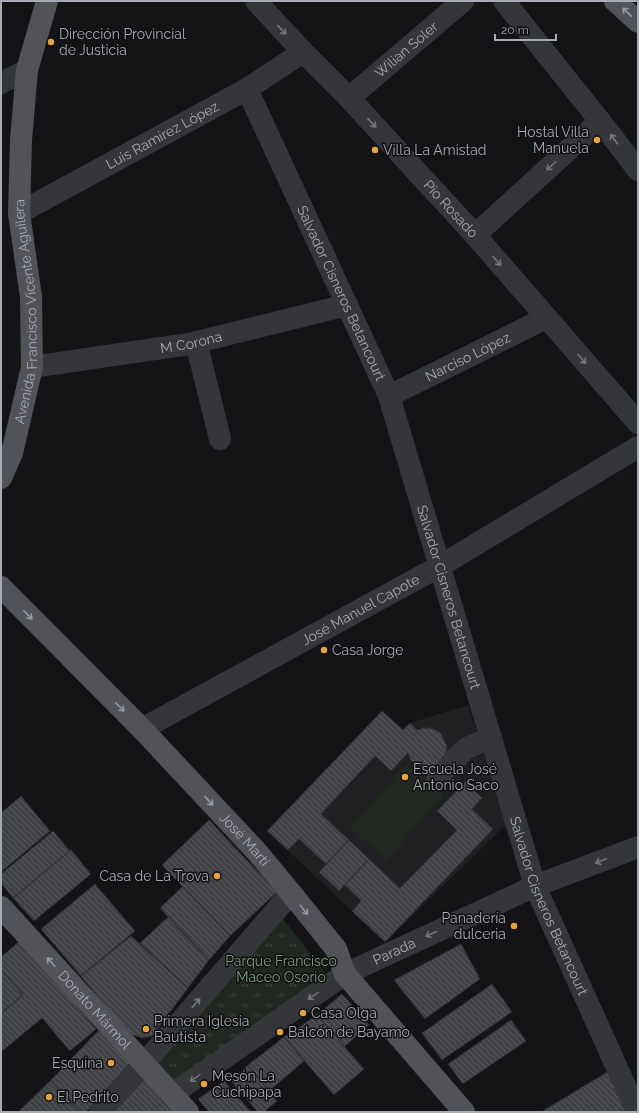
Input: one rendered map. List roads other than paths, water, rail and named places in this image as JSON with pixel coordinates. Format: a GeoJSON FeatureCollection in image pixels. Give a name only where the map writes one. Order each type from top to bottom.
{"type":"FeatureCollection","features":[{"type":"Feature","properties":{"kind":"main road","name":"Avenida Francisco Vicente Aguilera"},"geometry":{"type":"LineString","coordinates":[[1,478],[12,453],[32,367],[31,297],[19,213],[21,140],[27,70],[47,1]]}},
{"type":"Feature","properties":{"kind":"main road"},"geometry":{"type":"LineString","coordinates":[[615,1],[638,22]]}},
{"type":"Feature","properties":{"kind":"main road","name":"José Martí"},"geometry":{"type":"LineString","coordinates":[[1,587],[142,729],[257,852],[291,892],[336,950],[345,974],[464,1112]]}},
{"type":"Feature","properties":{"kind":"main road","name":"Donato Mármol"},"geometry":{"type":"LineString","coordinates":[[1,907],[143,1065],[188,1112]]}},
{"type":"Feature","properties":{"kind":"street","name":"Pio Rosado"},"geometry":{"type":"LineString","coordinates":[[256,1],[303,52],[349,98],[475,235],[638,423]]}},
{"type":"Feature","properties":{"kind":"street","name":"Wilian Soler"},"geometry":{"type":"LineString","coordinates":[[349,98],[463,1]]}},
{"type":"Feature","properties":{"kind":"street"},"geometry":{"type":"LineString","coordinates":[[504,1],[638,170]]}},
{"type":"Feature","properties":{"kind":"street","name":"Luis Ramírez López"},"geometry":{"type":"LineString","coordinates":[[19,213],[246,89],[303,52]]}},
{"type":"Feature","properties":{"kind":"street"},"geometry":{"type":"LineString","coordinates":[[1,83],[27,70]]}},
{"type":"Feature","properties":{"kind":"street","name":"Salvador Cisneros Betancourt"},"geometry":{"type":"LineString","coordinates":[[246,89],[389,396],[535,886],[637,1112]]}},
{"type":"Feature","properties":{"kind":"street"},"geometry":{"type":"LineString","coordinates":[[475,235],[600,121]]}},
{"type":"Feature","properties":{"kind":"street","name":"M Corona"},"geometry":{"type":"LineString","coordinates":[[32,367],[196,342],[347,305]]}},
{"type":"Feature","properties":{"kind":"street","name":"Narciso López"},"geometry":{"type":"LineString","coordinates":[[389,396],[546,318]]}},
{"type":"Feature","properties":{"kind":"street"},"geometry":{"type":"LineString","coordinates":[[196,342],[220,439]]}},
{"type":"Feature","properties":{"kind":"street","name":"José Manuel Capote"},"geometry":{"type":"LineString","coordinates":[[142,729],[440,566],[638,447]]}},
{"type":"Feature","properties":{"kind":"street"},"geometry":{"type":"LineString","coordinates":[[437,779],[465,749],[491,737]]}},
{"type":"Feature","properties":{"kind":"street","name":"Parada"},"geometry":{"type":"LineString","coordinates":[[171,1094],[345,974],[535,886],[638,847]]}},
{"type":"Feature","properties":{"kind":"street"},"geometry":{"type":"LineString","coordinates":[[100,1112],[143,1065],[291,892]]}},
{"type":"Feature","properties":{"kind":"place","name":"Dirección Provincial de Justicia"},"geometry":{"type":"Point","coordinates":[51,42]}},
{"type":"Feature","properties":{"kind":"place","name":"Hostal Villa Manuela"},"geometry":{"type":"Point","coordinates":[597,140]}},
{"type":"Feature","properties":{"kind":"place","name":"Villa La Amistad"},"geometry":{"type":"Point","coordinates":[375,150]}},
{"type":"Feature","properties":{"kind":"place","name":"Casa Jorge"},"geometry":{"type":"Point","coordinates":[324,650]}},
{"type":"Feature","properties":{"kind":"place","name":"Escuela José Antonio Saco"},"geometry":{"type":"Point","coordinates":[405,777]}},
{"type":"Feature","properties":{"kind":"place","name":"Casa de La Trova"},"geometry":{"type":"Point","coordinates":[217,876]}},
{"type":"Feature","properties":{"kind":"place","name":"Panadería dulceria"},"geometry":{"type":"Point","coordinates":[514,926]}},
{"type":"Feature","properties":{"kind":"place","name":"Casa Olga"},"geometry":{"type":"Point","coordinates":[303,1013]}},
{"type":"Feature","properties":{"kind":"place","name":"Primera Iglesia Bautista"},"geometry":{"type":"Point","coordinates":[146,1029]}},
{"type":"Feature","properties":{"kind":"place","name":"Balcón de Bayamo"},"geometry":{"type":"Point","coordinates":[280,1032]}},
{"type":"Feature","properties":{"kind":"place","name":"Esquina"},"geometry":{"type":"Point","coordinates":[111,1063]}},
{"type":"Feature","properties":{"kind":"place","name":"Mesón La Cuchipapa"},"geometry":{"type":"Point","coordinates":[204,1084]}},
{"type":"Feature","properties":{"kind":"place","name":"El Pedrito"},"geometry":{"type":"Point","coordinates":[49,1097]}},
{"type":"Feature","properties":{"kind":"park label","name":"Parque Francisco Maceo Osorio"},"geometry":{"type":"Point","coordinates":[281,970]}}]}
